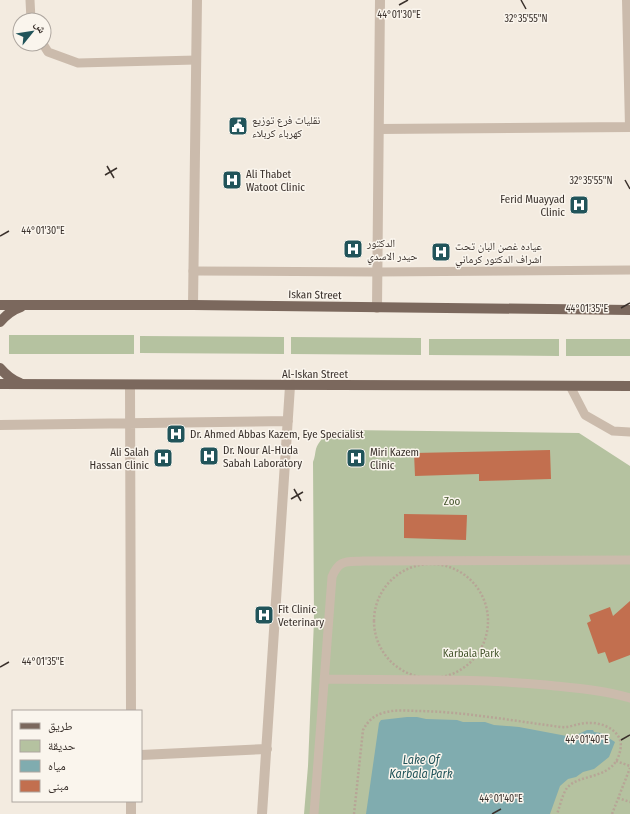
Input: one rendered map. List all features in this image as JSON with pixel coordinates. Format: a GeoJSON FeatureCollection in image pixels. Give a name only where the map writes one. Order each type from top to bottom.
{"type":"FeatureCollection","features":[{"type":"Feature","properties":{"kind":"main road","name":"Iskan Street"},"geometry":{"type":"LineString","coordinates":[[0,305],[193,305],[630,310]]}},
{"type":"Feature","properties":{"kind":"main road"},"geometry":{"type":"LineString","coordinates":[[0,322],[6,315],[15,309],[25,306]]}},
{"type":"Feature","properties":{"kind":"main road"},"geometry":{"type":"LineString","coordinates":[[0,368],[12,380],[22,384]]}},
{"type":"Feature","properties":{"kind":"main road","name":"Al-Iskan Street"},"geometry":{"type":"LineString","coordinates":[[0,384],[630,386]]}},
{"type":"Feature","properties":{"kind":"street"},"geometry":{"type":"LineString","coordinates":[[193,305],[197,0]]}},
{"type":"Feature","properties":{"kind":"street"},"geometry":{"type":"LineString","coordinates":[[376,308],[380,0]]}},
{"type":"Feature","properties":{"kind":"street"},"geometry":{"type":"LineString","coordinates":[[379,129],[630,127],[629,14],[627,0]]}},
{"type":"Feature","properties":{"kind":"street"},"geometry":{"type":"LineString","coordinates":[[130,385],[131,710]]}},
{"type":"Feature","properties":{"kind":"street"},"geometry":{"type":"LineString","coordinates":[[262,814],[290,386]]}},
{"type":"Feature","properties":{"kind":"street"},"geometry":{"type":"LineString","coordinates":[[0,425],[288,421]]}},
{"type":"Feature","properties":{"kind":"street"},"geometry":{"type":"LineString","coordinates":[[142,755],[267,749]]}},
{"type":"Feature","properties":{"kind":"street"},"geometry":{"type":"LineString","coordinates":[[131,802],[131,814]]}},
{"type":"Feature","properties":{"kind":"lane"},"geometry":{"type":"LineString","coordinates":[[30,0],[31,12]]}},
{"type":"Feature","properties":{"kind":"lane"},"geometry":{"type":"LineString","coordinates":[[48,52],[78,63],[196,60]]}},
{"type":"Feature","properties":{"kind":"lane"},"geometry":{"type":"LineString","coordinates":[[194,271],[377,272],[630,270]]}},
{"type":"Feature","properties":{"kind":"lane"},"geometry":{"type":"LineString","coordinates":[[570,386],[585,416],[613,431],[630,432]]}},
{"type":"Feature","properties":{"kind":"lane"},"geometry":{"type":"LineString","coordinates":[[314,814],[332,577],[336,568],[344,562],[630,560]]}},
{"type":"Feature","properties":{"kind":"lane"},"geometry":{"type":"LineString","coordinates":[[324,679],[465,680],[526,683],[582,688],[630,698]]}},
{"type":"Feature","properties":{"kind":"path"},"geometry":{"type":"LineString","coordinates":[[431,564],[450,567],[465,575],[477,587],[486,602],[489,619],[487,636],[483,647],[469,665],[454,674],[438,679],[427,680],[416,677],[399,669],[386,657],[377,640],[374,622],[376,604],[384,588],[397,575],[414,566],[431,564]]}},
{"type":"Feature","properties":{"kind":"path"},"geometry":{"type":"LineString","coordinates":[[354,814],[363,730],[371,718],[397,710],[474,714],[561,728],[587,723],[597,724],[607,727],[617,733],[621,742],[620,752],[616,761],[608,770],[578,781],[566,789],[557,814]]}},
{"type":"Feature","properties":{"kind":"path"},"geometry":{"type":"LineString","coordinates":[[612,814],[630,767],[616,761]]}},
{"type":"Feature","properties":{"kind":"path"},"geometry":{"type":"LineString","coordinates":[[618,798],[630,802]]}},
{"type":"Feature","properties":{"kind":"green space"},"geometry":{"type":"Polygon","coordinates":[[[9,335],[134,335],[134,354],[9,354],[9,335]]]}},
{"type":"Feature","properties":{"kind":"green space"},"geometry":{"type":"Polygon","coordinates":[[[140,336],[284,337],[284,354],[140,353],[140,336]]]}},
{"type":"Feature","properties":{"kind":"green space"},"geometry":{"type":"Polygon","coordinates":[[[291,337],[421,338],[421,355],[291,354],[291,337]]]}},
{"type":"Feature","properties":{"kind":"green space"},"geometry":{"type":"Polygon","coordinates":[[[429,339],[559,339],[559,356],[429,355],[429,339]]]}},
{"type":"Feature","properties":{"kind":"green space"},"geometry":{"type":"Polygon","coordinates":[[[566,339],[630,339],[630,356],[566,356],[566,339]]]}},
{"type":"Feature","properties":{"kind":"green space","name":"Karbala Park"},"geometry":{"type":"Polygon","coordinates":[[[337,431],[579,433],[630,466],[630,814],[304,814],[308,766],[314,620],[313,462],[318,444],[324,437],[337,431]]]}},
{"type":"Feature","properties":{"kind":"water","name":"Lake Of Karbala Park"},"geometry":{"type":"Polygon","coordinates":[[[407,717],[457,720],[463,722],[485,722],[494,725],[519,727],[572,737],[587,730],[593,730],[594,732],[601,733],[615,742],[609,757],[594,769],[568,779],[560,786],[550,814],[366,814],[379,723],[381,720],[407,717]]]}},
{"type":"Feature","properties":{"kind":"building"},"geometry":{"type":"Polygon","coordinates":[[[550,450],[551,479],[479,481],[479,474],[415,476],[414,453],[550,450]]]}},
{"type":"Feature","properties":{"kind":"building"},"geometry":{"type":"Polygon","coordinates":[[[404,514],[467,515],[466,540],[404,538],[404,514]]]}},
{"type":"Feature","properties":{"kind":"building"},"geometry":{"type":"Polygon","coordinates":[[[630,601],[630,655],[609,663],[605,652],[598,654],[587,623],[591,621],[589,615],[610,607],[613,616],[630,601]]]}},
{"type":"Feature","properties":{"kind":"place","name":"نقليات فرع توزيع كهرباء كربلاء"},"geometry":{"type":"Point","coordinates":[238,126]}},
{"type":"Feature","properties":{"kind":"place","name":"Ali Thabet Watoot Clinic"},"geometry":{"type":"Point","coordinates":[232,180]}},
{"type":"Feature","properties":{"kind":"place","name":"Ferid Muayyad Clinic"},"geometry":{"type":"Point","coordinates":[579,205]}},
{"type":"Feature","properties":{"kind":"place","name":"الدكتور حيدر الاسدي"},"geometry":{"type":"Point","coordinates":[353,249]}},
{"type":"Feature","properties":{"kind":"place","name":"عياده غصن البان تحت اشراف الدكتور كرماني"},"geometry":{"type":"Point","coordinates":[441,252]}},
{"type":"Feature","properties":{"kind":"place","name":"Dr. Ahmed Abbas Kazem, Eye Specialist"},"geometry":{"type":"Point","coordinates":[176,434]}},
{"type":"Feature","properties":{"kind":"place","name":"Dr. Nour Al-Huda Sabah Laboratory"},"geometry":{"type":"Point","coordinates":[209,456]}},
{"type":"Feature","properties":{"kind":"place","name":"Ali Salah Hassan Clinic"},"geometry":{"type":"Point","coordinates":[163,458]}},
{"type":"Feature","properties":{"kind":"place","name":"Miri Kazem Clinic"},"geometry":{"type":"Point","coordinates":[356,458]}},
{"type":"Feature","properties":{"kind":"place","name":"Fit Clinic Veterinary"},"geometry":{"type":"Point","coordinates":[264,615]}},
{"type":"Feature","properties":{"kind":"park label","name":"Zoo"},"geometry":{"type":"Point","coordinates":[452,501]}}]}
